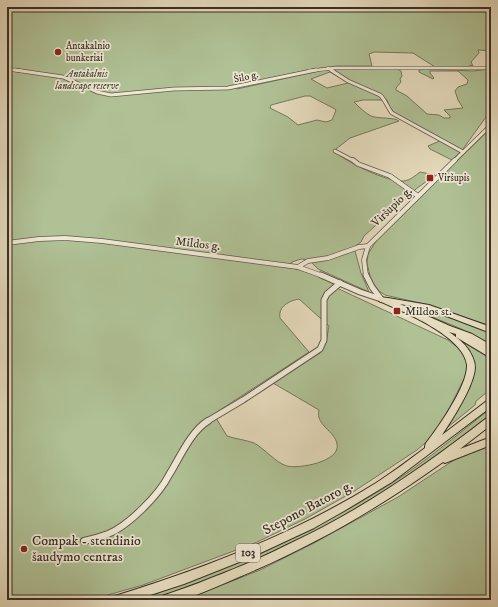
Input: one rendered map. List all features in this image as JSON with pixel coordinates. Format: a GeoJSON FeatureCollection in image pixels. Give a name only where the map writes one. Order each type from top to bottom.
{"type":"FeatureCollection","features":[{"type":"Feature","properties":{"kind":"main road"},"geometry":{"type":"LineString","coordinates":[[381,299],[447,328],[474,338],[491,348]]}},
{"type":"Feature","properties":{"kind":"main road"},"geometry":{"type":"LineString","coordinates":[[381,299],[429,307],[491,330]]}},
{"type":"Feature","properties":{"kind":"main road"},"geometry":{"type":"LineString","coordinates":[[417,459],[441,430],[471,369],[467,354],[459,345],[423,317]]}},
{"type":"Feature","properties":{"kind":"main road"},"geometry":{"type":"LineString","coordinates":[[447,328],[491,355]]}},
{"type":"Feature","properties":{"kind":"main road","name":"Stepono Batoro g."},"geometry":{"type":"LineString","coordinates":[[118,600],[160,587],[232,560],[295,532],[372,490],[417,459],[491,402]]}},
{"type":"Feature","properties":{"kind":"main road","name":"103"},"geometry":{"type":"LineString","coordinates":[[166,600],[235,575],[317,537],[396,490],[438,462],[491,420]]}},
{"type":"Feature","properties":{"kind":"main road"},"geometry":{"type":"LineString","coordinates":[[438,462],[491,441]]}},
{"type":"Feature","properties":{"kind":"street","name":"Šilo g."},"geometry":{"type":"LineString","coordinates":[[7,69],[63,77],[97,92],[111,95],[174,89],[228,88],[328,68],[491,68]]}},
{"type":"Feature","properties":{"kind":"street"},"geometry":{"type":"LineString","coordinates":[[328,68],[348,81],[380,95],[384,98],[388,109],[398,116],[463,152]]}},
{"type":"Feature","properties":{"kind":"street","name":"Viršupio g."},"geometry":{"type":"LineString","coordinates":[[368,246],[491,125]]}},
{"type":"Feature","properties":{"kind":"street"},"geometry":{"type":"LineString","coordinates":[[335,151],[349,157],[364,167],[390,176],[418,196]]}},
{"type":"Feature","properties":{"kind":"street","name":"Mildos g."},"geometry":{"type":"LineString","coordinates":[[7,243],[46,238],[71,238],[298,267],[317,272],[370,296],[381,299]]}},
{"type":"Feature","properties":{"kind":"street"},"geometry":{"type":"LineString","coordinates":[[298,267],[303,263],[338,255],[358,246],[368,246],[364,256],[363,267],[372,288],[381,299]]}},
{"type":"Feature","properties":{"kind":"street"},"geometry":{"type":"LineString","coordinates":[[84,541],[114,530],[129,521],[147,503],[168,478],[187,444],[204,423],[243,400],[320,349],[324,340],[324,300],[327,294],[340,282]]}},
{"type":"Feature","properties":{"kind":"green space","name":"Antakalnis landscape reserve"},"geometry":{"type":"Polygon","coordinates":[[[7,7],[491,7],[491,51],[478,50],[479,53],[471,62],[473,66],[435,67],[413,53],[374,52],[369,54],[372,66],[337,66],[313,69],[234,86],[237,89],[319,71],[337,69],[395,68],[401,71],[402,76],[400,79],[401,82],[396,90],[407,96],[427,114],[450,118],[444,110],[463,108],[455,91],[458,87],[467,84],[468,80],[458,71],[430,71],[434,78],[433,79],[419,72],[419,70],[473,71],[491,69],[491,110],[463,149],[452,160],[430,149],[428,146],[442,140],[394,113],[387,100],[363,100],[354,102],[364,112],[371,116],[399,121],[350,138],[336,149],[335,152],[368,171],[396,180],[408,180],[420,172],[435,175],[416,189],[364,236],[361,242],[354,247],[361,273],[369,292],[318,269],[311,260],[301,259],[292,262],[290,265],[293,268],[324,278],[339,289],[448,340],[461,350],[468,362],[466,375],[445,417],[432,437],[417,450],[353,492],[305,519],[255,543],[143,585],[90,600],[7,600],[7,7]],[[330,72],[311,79],[327,88],[348,83],[348,82],[330,72]],[[310,96],[271,105],[270,108],[288,117],[298,125],[317,120],[326,122],[332,120],[336,110],[310,96]],[[299,299],[282,307],[280,318],[309,352],[217,412],[216,418],[227,436],[254,443],[279,462],[292,467],[309,465],[326,460],[336,450],[337,444],[333,435],[322,424],[319,410],[273,383],[321,352],[326,340],[329,326],[299,299]]]}},
{"type":"Feature","properties":{"kind":"green space"},"geometry":{"type":"Polygon","coordinates":[[[491,128],[491,326],[428,305],[385,295],[379,291],[371,280],[367,263],[368,254],[378,238],[491,128]]]}},
{"type":"Feature","properties":{"kind":"green space"},"geometry":{"type":"Polygon","coordinates":[[[396,302],[430,309],[491,331],[491,344],[459,328],[396,302]]]}},
{"type":"Feature","properties":{"kind":"green space"},"geometry":{"type":"Polygon","coordinates":[[[446,332],[491,359],[491,389],[476,401],[475,405],[443,431],[473,366],[446,332]]]}},
{"type":"Feature","properties":{"kind":"green space"},"geometry":{"type":"Polygon","coordinates":[[[491,408],[491,414],[409,477],[315,533],[280,550],[204,582],[153,600],[134,600],[170,588],[242,560],[311,529],[345,511],[410,471],[491,408]]]}},
{"type":"Feature","properties":{"kind":"green space"},"geometry":{"type":"Polygon","coordinates":[[[491,444],[491,600],[184,600],[260,570],[314,543],[398,497],[457,458],[491,444]]]}},
{"type":"Feature","properties":{"kind":"place","name":"Antakalnio bunkeriai"},"geometry":{"type":"Point","coordinates":[58,52]}},
{"type":"Feature","properties":{"kind":"place","name":"Viršupis"},"geometry":{"type":"Point","coordinates":[430,178]}},
{"type":"Feature","properties":{"kind":"place","name":"Mildos st."},"geometry":{"type":"Point","coordinates":[397,311]}},
{"type":"Feature","properties":{"kind":"place","name":"Compak - stendinio šaudymo centras"},"geometry":{"type":"Point","coordinates":[24,549]}}]}
